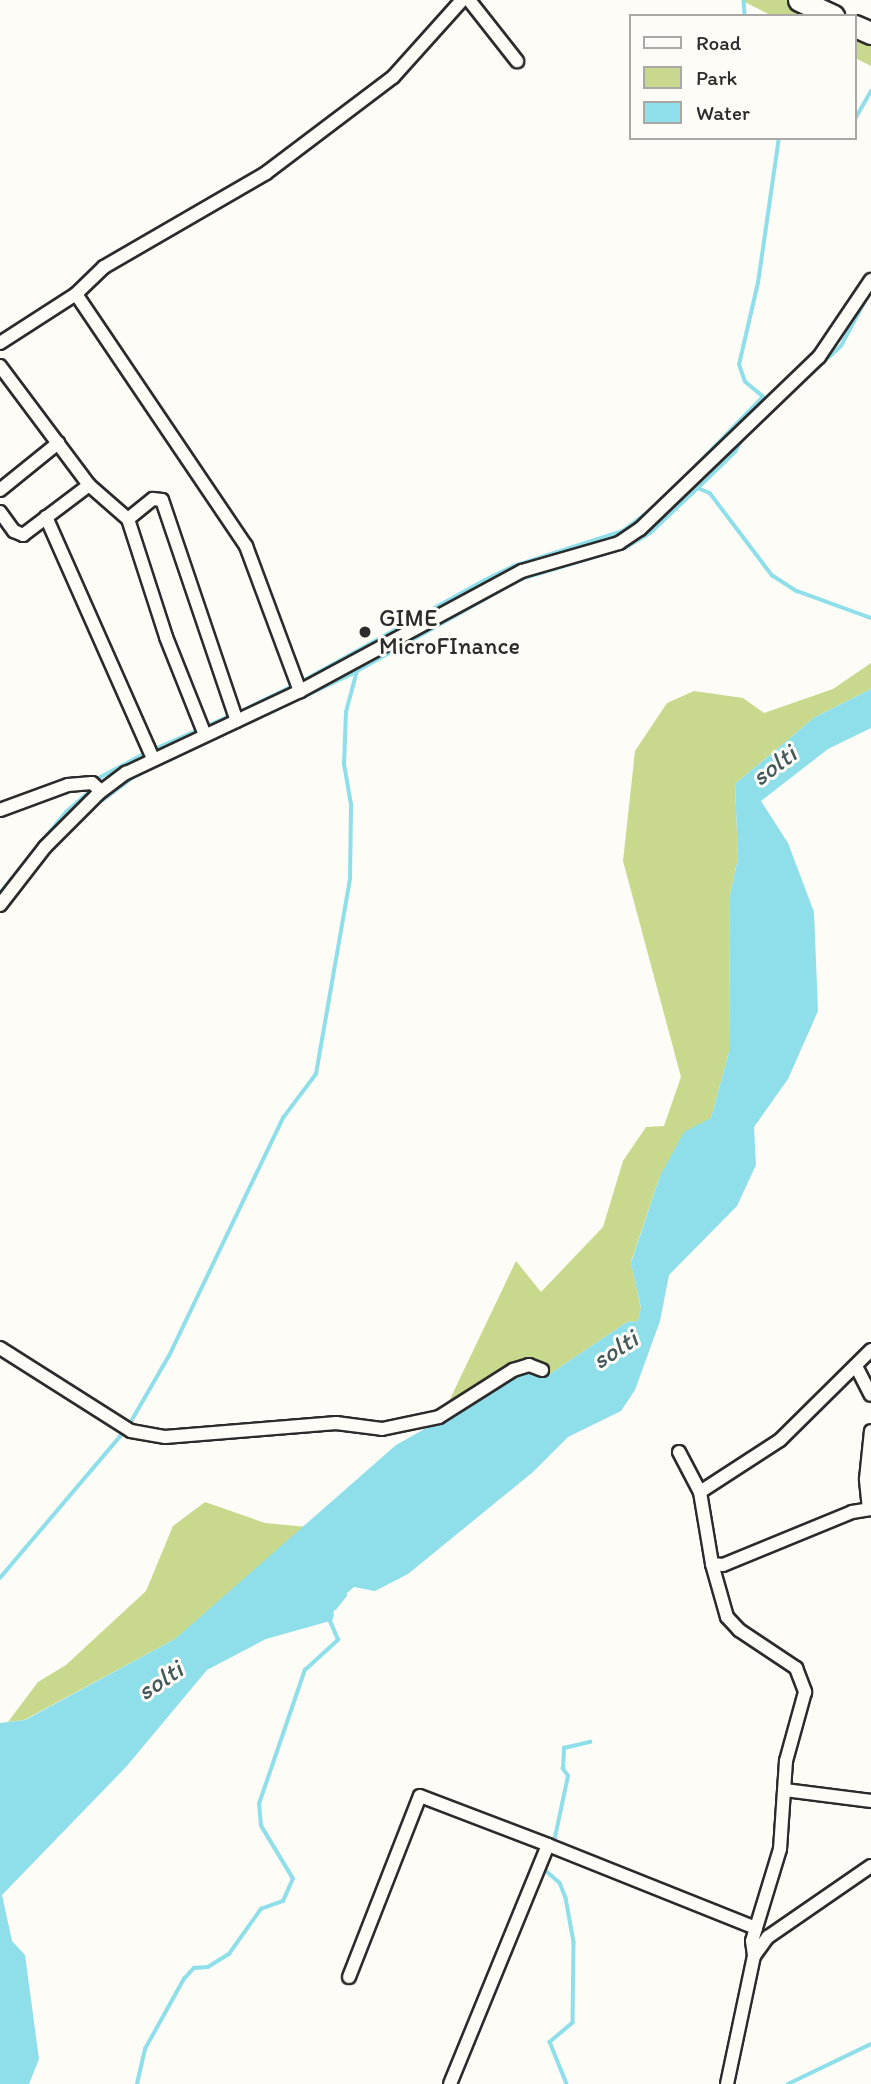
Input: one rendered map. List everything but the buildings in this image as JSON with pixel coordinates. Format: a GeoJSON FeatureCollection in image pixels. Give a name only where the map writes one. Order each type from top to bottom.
{"type":"FeatureCollection","features":[{"type":"Feature","properties":{"kind":"highway"},"geometry":{"type":"LineString","coordinates":[[799,0],[829,14]]}},
{"type":"Feature","properties":{"kind":"street"},"geometry":{"type":"LineString","coordinates":[[0,343],[76,294],[104,267],[265,173],[393,77],[461,0]]}},
{"type":"Feature","properties":{"kind":"street"},"geometry":{"type":"LineString","coordinates":[[469,0],[517,61]]}},
{"type":"Feature","properties":{"kind":"street"},"geometry":{"type":"LineString","coordinates":[[0,905],[45,847],[101,791],[153,759],[300,691],[522,571],[619,543],[640,529],[819,357],[871,281]]}},
{"type":"Feature","properties":{"kind":"street"},"geometry":{"type":"LineString","coordinates":[[76,294],[246,546],[300,691]]}},
{"type":"Feature","properties":{"kind":"street"},"geometry":{"type":"LineString","coordinates":[[0,366],[89,485],[128,519],[166,637],[205,736]]}},
{"type":"Feature","properties":{"kind":"street"},"geometry":{"type":"LineString","coordinates":[[0,490],[58,443]]}},
{"type":"Feature","properties":{"kind":"street"},"geometry":{"type":"LineString","coordinates":[[0,512],[14,531],[23,534],[89,485]]}},
{"type":"Feature","properties":{"kind":"street"},"geometry":{"type":"LineString","coordinates":[[128,519],[153,499],[162,500],[237,721]]}},
{"type":"Feature","properties":{"kind":"street"},"geometry":{"type":"LineString","coordinates":[[46,517],[153,759]]}},
{"type":"Feature","properties":{"kind":"street"},"geometry":{"type":"LineString","coordinates":[[2,806],[68,785],[92,783],[101,791]]}},
{"type":"Feature","properties":{"kind":"street"},"geometry":{"type":"LineString","coordinates":[[0,1348],[131,1431],[156,1436],[335,1423],[383,1429],[439,1417],[513,1370],[529,1365],[542,1370]]}},
{"type":"Feature","properties":{"kind":"street"},"geometry":{"type":"LineString","coordinates":[[700,1492],[780,1440],[857,1368],[871,1350]]}},
{"type":"Feature","properties":{"kind":"street"},"geometry":{"type":"LineString","coordinates":[[857,1368],[871,1395]]}},
{"type":"Feature","properties":{"kind":"street"},"geometry":{"type":"LineString","coordinates":[[712,1564],[723,1565],[870,1509],[866,1479],[871,1431]]}},
{"type":"Feature","properties":{"kind":"street"},"geometry":{"type":"LineString","coordinates":[[679,1452],[700,1492],[712,1564],[732,1624],[802,1675],[805,1702],[786,1761],[780,1849],[756,1928],[754,1956],[727,2084]]}},
{"type":"Feature","properties":{"kind":"street"},"geometry":{"type":"LineString","coordinates":[[785,1790],[871,1801]]}},
{"type":"Feature","properties":{"kind":"street"},"geometry":{"type":"LineString","coordinates":[[349,1977],[419,1796],[756,1928]]}},
{"type":"Feature","properties":{"kind":"street"},"geometry":{"type":"LineString","coordinates":[[450,2084],[548,1845]]}},
{"type":"Feature","properties":{"kind":"street"},"geometry":{"type":"LineString","coordinates":[[754,1956],[768,1937],[871,1866]]}},
{"type":"Feature","properties":{"kind":"green space"},"geometry":{"type":"Polygon","coordinates":[[[741,0],[799,0],[829,14],[768,14],[741,0]]]}},
{"type":"Feature","properties":{"kind":"green space"},"geometry":{"type":"Polygon","coordinates":[[[857,27],[871,33],[871,66],[857,59],[857,27]]]}},
{"type":"Feature","properties":{"kind":"green space"},"geometry":{"type":"Polygon","coordinates":[[[871,663],[871,689],[815,717],[735,784],[738,858],[730,895],[729,1052],[711,1118],[660,1176],[631,1262],[641,1309],[638,1321],[627,1322],[544,1378],[441,1418],[516,1261],[541,1292],[603,1227],[623,1161],[646,1127],[664,1126],[681,1077],[623,861],[635,751],[667,703],[694,691],[743,698],[764,713],[833,689],[871,663]]]}},
{"type":"Feature","properties":{"kind":"green space"},"geometry":{"type":"Polygon","coordinates":[[[205,1502],[265,1523],[307,1527],[175,1639],[24,1720],[8,1722],[38,1682],[66,1665],[146,1591],[173,1526],[205,1502]]]}},
{"type":"Feature","properties":{"kind":"water","name":"solti"},"geometry":{"type":"Polygon","coordinates":[[[871,689],[871,728],[828,749],[761,801],[788,843],[814,912],[818,1011],[788,1079],[754,1127],[756,1165],[737,1206],[669,1275],[660,1321],[635,1390],[621,1411],[568,1437],[533,1472],[408,1574],[375,1591],[354,1587],[338,1601],[330,1621],[266,1639],[207,1670],[126,1767],[2,1895],[12,1941],[25,1955],[39,2059],[29,2084],[0,2084],[0,1723],[25,1720],[175,1639],[396,1445],[515,1378],[531,1373],[544,1378],[627,1322],[638,1321],[641,1308],[631,1263],[660,1176],[684,1132],[711,1118],[729,1052],[730,895],[738,858],[735,784],[815,717],[871,689]]]}},
{"type":"Feature","properties":{"kind":"waterway"},"geometry":{"type":"LineString","coordinates":[[744,0],[745,14]]}},
{"type":"Feature","properties":{"kind":"waterway"},"geometry":{"type":"LineString","coordinates":[[857,116],[871,91]]}},
{"type":"Feature","properties":{"kind":"waterway"},"geometry":{"type":"LineString","coordinates":[[691,471],[763,397],[745,382],[739,365],[758,283],[779,140]]}},
{"type":"Feature","properties":{"kind":"waterway"},"geometry":{"type":"LineString","coordinates":[[786,397],[841,346],[870,292]]}},
{"type":"Feature","properties":{"kind":"waterway"},"geometry":{"type":"LineString","coordinates":[[698,488],[735,452],[745,435]]}},
{"type":"Feature","properties":{"kind":"waterway"},"geometry":{"type":"LineString","coordinates":[[132,1420],[169,1356],[283,1118],[316,1074],[350,879],[351,805],[344,764],[346,712],[357,671],[521,579],[625,548],[650,533],[698,488],[710,493],[772,575],[797,591],[871,618]]}},
{"type":"Feature","properties":{"kind":"waterway"},"geometry":{"type":"LineString","coordinates":[[301,682],[485,580],[514,566],[623,531],[656,506]]}},
{"type":"Feature","properties":{"kind":"waterway"},"geometry":{"type":"LineString","coordinates":[[103,800],[135,776],[356,672]]}},
{"type":"Feature","properties":{"kind":"waterway"},"geometry":{"type":"LineString","coordinates":[[238,713],[295,685]]}},
{"type":"Feature","properties":{"kind":"waterway"},"geometry":{"type":"LineString","coordinates":[[205,727],[230,716]]}},
{"type":"Feature","properties":{"kind":"waterway"},"geometry":{"type":"LineString","coordinates":[[155,749],[198,730]]}},
{"type":"Feature","properties":{"kind":"waterway"},"geometry":{"type":"LineString","coordinates":[[95,780],[146,753]]}},
{"type":"Feature","properties":{"kind":"waterway"},"geometry":{"type":"LineString","coordinates":[[0,893],[66,812],[91,790]]}},
{"type":"Feature","properties":{"kind":"waterway"},"geometry":{"type":"LineString","coordinates":[[0,1578],[124,1432]]}},
{"type":"Feature","properties":{"kind":"waterway"},"geometry":{"type":"LineString","coordinates":[[335,1608],[345,1595]]}},
{"type":"Feature","properties":{"kind":"waterway"},"geometry":{"type":"LineString","coordinates":[[137,2084],[145,2049],[184,1979],[194,1968],[208,1967],[229,1954],[261,1909],[283,1901],[293,1879],[261,1826],[259,1804],[305,1670],[338,1640],[330,1621],[332,1615]]}},
{"type":"Feature","properties":{"kind":"waterway"},"geometry":{"type":"LineString","coordinates":[[554,1842],[568,1776],[563,1769],[564,1748],[590,1742]]}},
{"type":"Feature","properties":{"kind":"waterway"},"geometry":{"type":"LineString","coordinates":[[544,1869],[560,1883],[566,1898],[574,1942],[573,2023],[550,2042],[567,2084]]}},
{"type":"Feature","properties":{"kind":"waterway"},"geometry":{"type":"LineString","coordinates":[[788,2084],[871,2044]]}},
{"type":"Feature","properties":{"kind":"place","name":"GIME MicroFInance"},"geometry":{"type":"Point","coordinates":[365,632]}}]}
